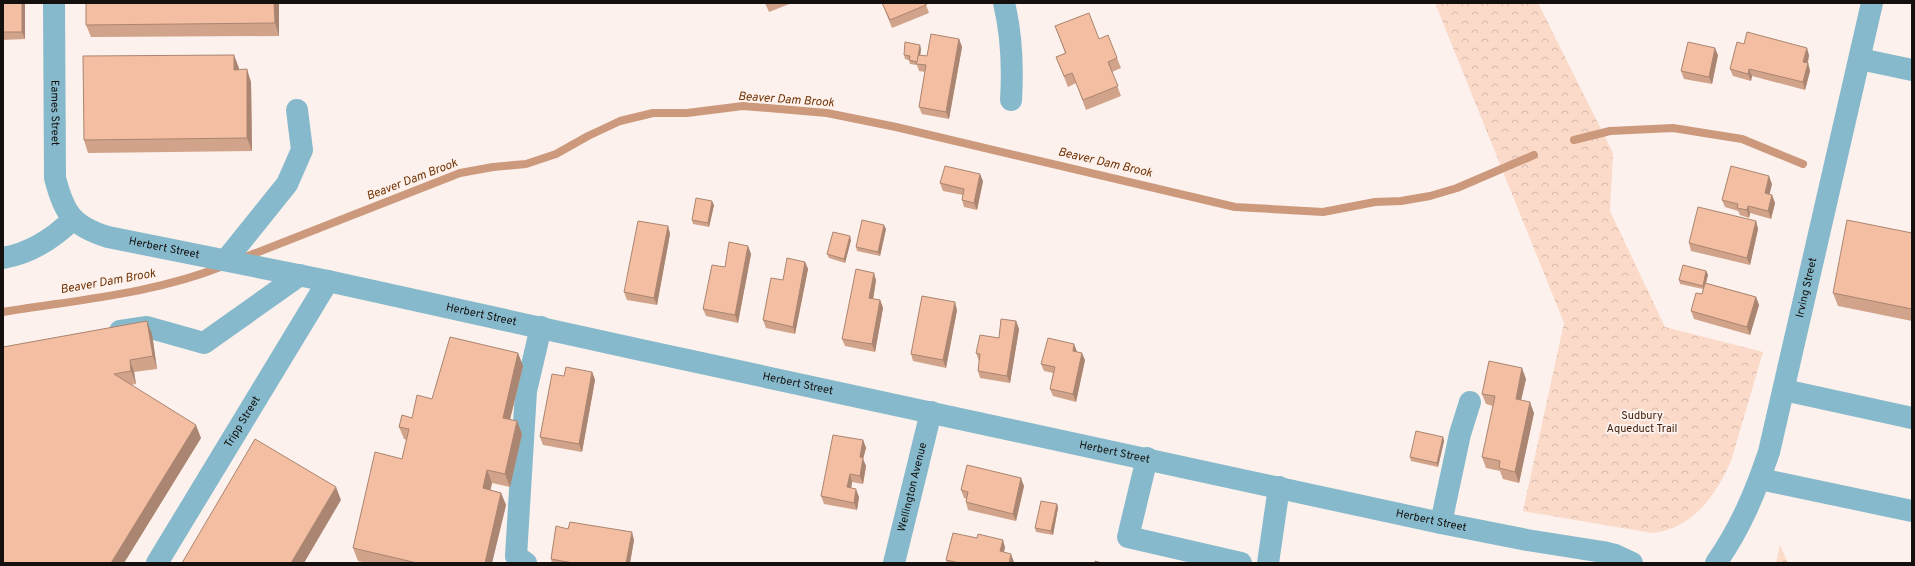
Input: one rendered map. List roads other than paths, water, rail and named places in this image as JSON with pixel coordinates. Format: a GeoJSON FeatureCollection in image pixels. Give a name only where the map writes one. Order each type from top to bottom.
{"type":"FeatureCollection","features":[{"type":"Feature","properties":{"kind":"street","name":"Eames Street"},"geometry":{"type":"LineString","coordinates":[[54,3],[55,178],[61,201],[73,219]]}},
{"type":"Feature","properties":{"kind":"street"},"geometry":{"type":"LineString","coordinates":[[1004,3],[1010,26],[1012,56],[1011,100]]}},
{"type":"Feature","properties":{"kind":"street","name":"Irving Street"},"geometry":{"type":"LineString","coordinates":[[1716,563],[1743,520],[1760,479],[1769,452],[1872,3]]}},
{"type":"Feature","properties":{"kind":"street"},"geometry":{"type":"LineString","coordinates":[[1888,3],[1860,59],[1912,70]]}},
{"type":"Feature","properties":{"kind":"street"},"geometry":{"type":"LineString","coordinates":[[226,260],[287,184],[302,150],[297,110]]}},
{"type":"Feature","properties":{"kind":"street","name":"Herbert Street"},"geometry":{"type":"LineString","coordinates":[[73,219],[88,231],[328,281],[641,350],[1148,458],[1441,523],[1527,540],[1603,552],[1615,555],[1632,563]]}},
{"type":"Feature","properties":{"kind":"street"},"geometry":{"type":"LineString","coordinates":[[3,258],[35,248],[56,236],[73,219]]}},
{"type":"Feature","properties":{"kind":"street"},"geometry":{"type":"LineString","coordinates":[[102,334],[147,327],[204,343],[300,275]]}},
{"type":"Feature","properties":{"kind":"street","name":"Tripp Street"},"geometry":{"type":"LineString","coordinates":[[157,563],[328,281]]}},
{"type":"Feature","properties":{"kind":"street"},"geometry":{"type":"LineString","coordinates":[[517,561],[526,391],[540,327]]}},
{"type":"Feature","properties":{"kind":"street"},"geometry":{"type":"LineString","coordinates":[[1784,390],[1912,418]]}},
{"type":"Feature","properties":{"kind":"street"},"geometry":{"type":"LineString","coordinates":[[1441,523],[1460,434],[1470,402]]}},
{"type":"Feature","properties":{"kind":"street","name":"Wellington Avenue"},"geometry":{"type":"LineString","coordinates":[[894,563],[931,412]]}},
{"type":"Feature","properties":{"kind":"street"},"geometry":{"type":"LineString","coordinates":[[1148,458],[1128,537],[1242,563]]}},
{"type":"Feature","properties":{"kind":"street"},"geometry":{"type":"LineString","coordinates":[[1760,479],[1912,510]]}},
{"type":"Feature","properties":{"kind":"street"},"geometry":{"type":"LineString","coordinates":[[1268,563],[1279,487]]}},
{"type":"Feature","properties":{"kind":"street","name":"Herbert Street"},"geometry":{"type":"LineString","coordinates":[[1527,540],[1572,563]]}},
{"type":"Feature","properties":{"kind":"waterway","name":"Beaver Dam Brook"},"geometry":{"type":"LineString","coordinates":[[243,258],[460,173],[493,167],[526,164],[556,154],[588,136],[620,121],[653,113],[687,113],[743,106],[827,113],[896,127],[1235,207],[1323,212],[1375,202],[1401,201],[1430,196],[1457,188],[1534,155]]}},
{"type":"Feature","properties":{"kind":"waterway","name":"Beaver Dam Brook"},"geometry":{"type":"LineString","coordinates":[[1574,140],[1610,131],[1673,128],[1742,139],[1803,164]]}},
{"type":"Feature","properties":{"kind":"waterway","name":"Beaver Dam Brook"},"geometry":{"type":"LineString","coordinates":[[3,312],[142,290],[196,276],[223,266]]}},
{"type":"Feature","properties":{"kind":"park label","name":"Sudbury Aqueduct Trail"},"geometry":{"type":"Point","coordinates":[1642,422]}}]}
